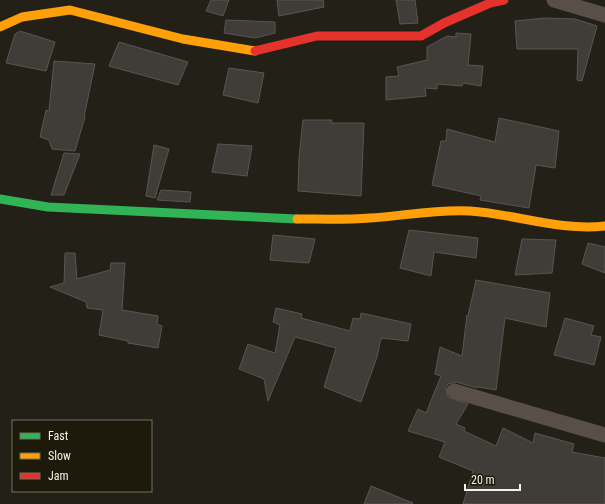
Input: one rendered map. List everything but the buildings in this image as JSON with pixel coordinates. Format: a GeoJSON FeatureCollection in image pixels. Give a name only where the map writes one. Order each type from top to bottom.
{"type":"FeatureCollection","features":[{"type":"Feature","properties":{"kind":"street"},"geometry":{"type":"LineString","coordinates":[[0,28],[22,17],[70,10],[183,39],[255,51],[317,36],[421,36],[444,23],[490,3],[504,0]]}},
{"type":"Feature","properties":{"kind":"street"},"geometry":{"type":"LineString","coordinates":[[554,0],[605,15]]}},
{"type":"Feature","properties":{"kind":"street"},"geometry":{"type":"LineString","coordinates":[[0,199],[48,207],[289,219],[369,218],[452,210],[472,211],[554,225],[588,228],[605,226]]}},
{"type":"Feature","properties":{"kind":"street"},"geometry":{"type":"LineString","coordinates":[[454,391],[605,435]]}},
{"type":"Feature","properties":{"kind":"traffic: fast"},"geometry":{"type":"LineString","coordinates":[[0,199],[48,207],[297,219]]}},
{"type":"Feature","properties":{"kind":"traffic: slow"},"geometry":{"type":"LineString","coordinates":[[0,27],[22,17],[70,10],[183,39],[255,51]]}},
{"type":"Feature","properties":{"kind":"traffic: slow"},"geometry":{"type":"LineString","coordinates":[[297,219],[361,219],[432,212],[470,211],[571,226],[605,226]]}},
{"type":"Feature","properties":{"kind":"traffic: jam"},"geometry":{"type":"LineString","coordinates":[[255,51],[317,36],[421,36],[444,23],[490,3],[504,0]]}}]}
